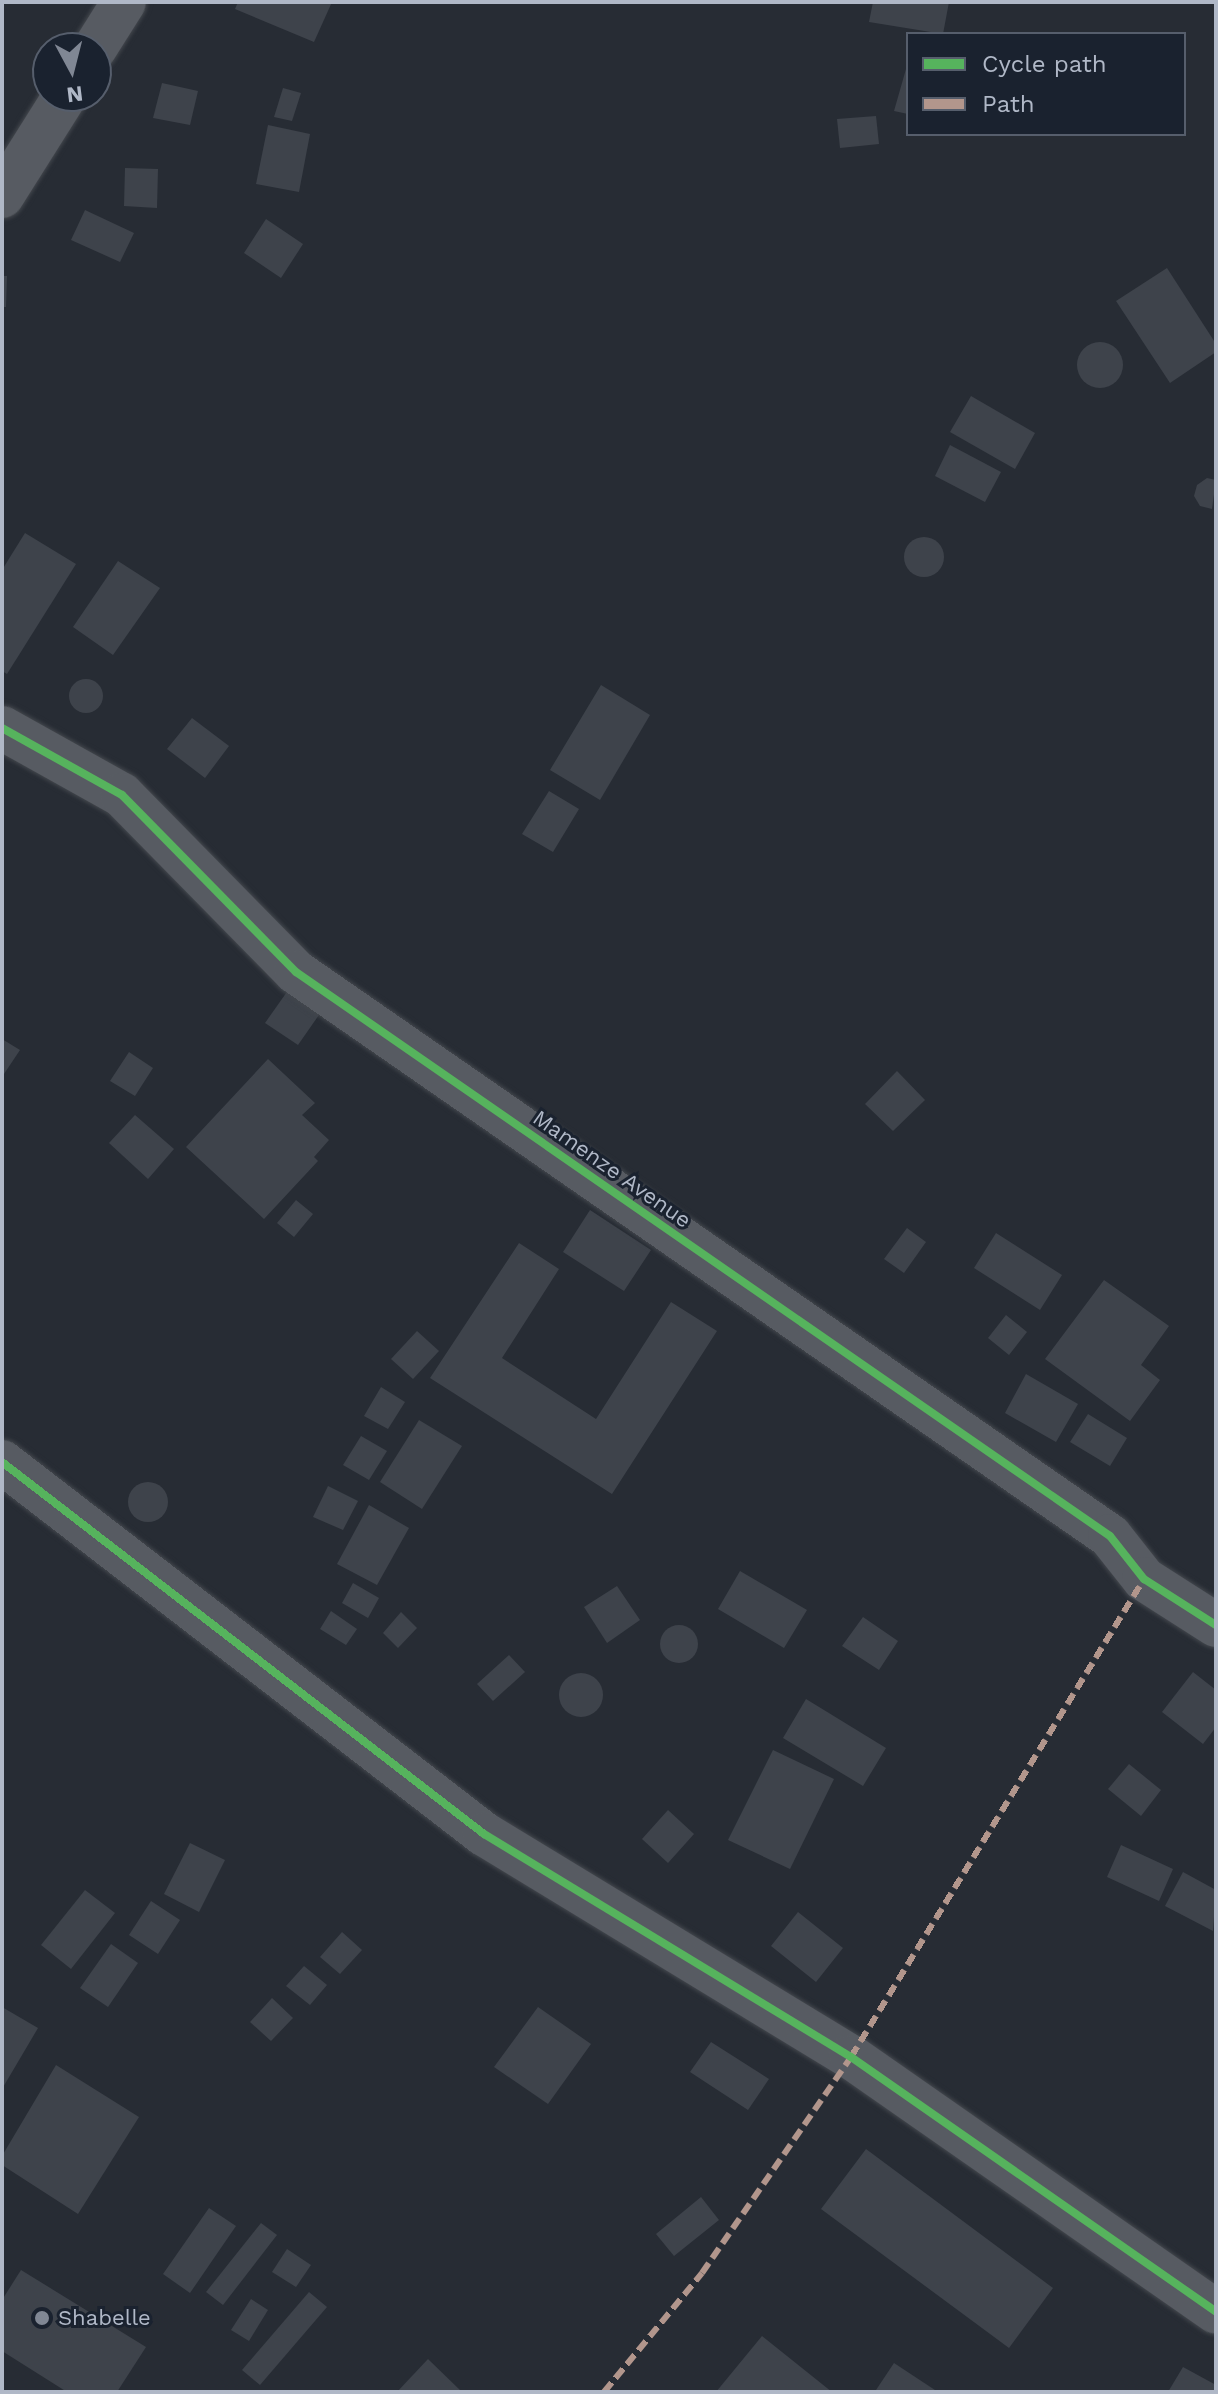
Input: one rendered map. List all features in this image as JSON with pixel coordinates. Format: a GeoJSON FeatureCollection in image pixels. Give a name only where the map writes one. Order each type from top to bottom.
{"type":"FeatureCollection","features":[{"type":"Feature","properties":{"kind":"street"},"geometry":{"type":"LineString","coordinates":[[105,32],[124,2]]}},
{"type":"Feature","properties":{"kind":"street"},"geometry":{"type":"LineString","coordinates":[[2,196],[55,112]]}},
{"type":"Feature","properties":{"kind":"street","name":"Mamenze Avenue"},"geometry":{"type":"LineString","coordinates":[[2,728],[122,795],[296,972],[1110,1536],[1144,1579],[1216,1625]]}},
{"type":"Feature","properties":{"kind":"street"},"geometry":{"type":"LineString","coordinates":[[2,1462],[484,1834],[851,2057],[1216,2312]]}},
{"type":"Feature","properties":{"kind":"building"},"geometry":{"type":"Polygon","coordinates":[[[238,2],[332,2],[314,42],[235,9],[238,2]]]}},
{"type":"Feature","properties":{"kind":"building"},"geometry":{"type":"Polygon","coordinates":[[[873,2],[949,2],[943,32],[869,22],[873,2]]]}},
{"type":"Feature","properties":{"kind":"building"},"geometry":{"type":"Polygon","coordinates":[[[906,69],[906,114],[894,111],[906,69]]]}},
{"type":"Feature","properties":{"kind":"building"},"geometry":{"type":"Polygon","coordinates":[[[162,83],[198,91],[190,125],[153,118],[162,83]]]}},
{"type":"Feature","properties":{"kind":"building"},"geometry":{"type":"Polygon","coordinates":[[[283,88],[301,93],[292,121],[274,117],[283,88]]]}},
{"type":"Feature","properties":{"kind":"building"},"geometry":{"type":"Polygon","coordinates":[[[876,116],[879,144],[840,148],[837,119],[876,116]]]}},
{"type":"Feature","properties":{"kind":"building"},"geometry":{"type":"Polygon","coordinates":[[[268,125],[310,134],[299,192],[256,184],[268,125]]]}},
{"type":"Feature","properties":{"kind":"building"},"geometry":{"type":"Polygon","coordinates":[[[125,168],[158,169],[157,208],[124,206],[125,168]]]}},
{"type":"Feature","properties":{"kind":"building"},"geometry":{"type":"Polygon","coordinates":[[[85,210],[134,233],[120,262],[71,240],[85,210]]]}},
{"type":"Feature","properties":{"kind":"building"},"geometry":{"type":"Polygon","coordinates":[[[266,219],[303,244],[281,278],[244,253],[266,219]]]}},
{"type":"Feature","properties":{"kind":"building"},"geometry":{"type":"Polygon","coordinates":[[[1167,268],[1216,344],[1216,352],[1170,383],[1116,301],[1167,268]]]}},
{"type":"Feature","properties":{"kind":"building"},"geometry":{"type":"Polygon","coordinates":[[[2,276],[7,276],[6,307],[2,307],[2,276]]]}},
{"type":"Feature","properties":{"kind":"building"},"geometry":{"type":"Polygon","coordinates":[[[1100,342],[1116,349],[1123,365],[1116,381],[1100,388],[1084,381],[1077,365],[1084,349],[1100,342]]]}},
{"type":"Feature","properties":{"kind":"building"},"geometry":{"type":"Polygon","coordinates":[[[971,396],[1035,433],[1015,469],[950,432],[971,396]]]}},
{"type":"Feature","properties":{"kind":"building"},"geometry":{"type":"Polygon","coordinates":[[[950,445],[1001,472],[985,502],[935,476],[950,445]]]}},
{"type":"Feature","properties":{"kind":"building"},"geometry":{"type":"Polygon","coordinates":[[[1207,478],[1216,480],[1212,509],[1200,506],[1194,496],[1197,485],[1207,478]]]}},
{"type":"Feature","properties":{"kind":"building"},"geometry":{"type":"Polygon","coordinates":[[[25,533],[76,564],[7,674],[2,671],[2,570],[25,533]]]}},
{"type":"Feature","properties":{"kind":"building"},"geometry":{"type":"Polygon","coordinates":[[[924,537],[938,543],[944,557],[938,571],[924,577],[910,571],[904,557],[910,543],[924,537]]]}},
{"type":"Feature","properties":{"kind":"building"},"geometry":{"type":"Polygon","coordinates":[[[118,561],[160,588],[113,655],[73,627],[118,561]]]}},
{"type":"Feature","properties":{"kind":"building"},"geometry":{"type":"Polygon","coordinates":[[[86,679],[98,684],[103,696],[98,708],[86,713],[74,708],[69,696],[74,684],[86,679]]]}},
{"type":"Feature","properties":{"kind":"building"},"geometry":{"type":"Polygon","coordinates":[[[601,685],[650,715],[600,800],[550,770],[601,685]]]}},
{"type":"Feature","properties":{"kind":"building"},"geometry":{"type":"Polygon","coordinates":[[[192,718],[229,746],[205,778],[167,749],[192,718]]]}},
{"type":"Feature","properties":{"kind":"building"},"geometry":{"type":"Polygon","coordinates":[[[549,791],[579,809],[553,852],[522,834],[549,791]]]}},
{"type":"Feature","properties":{"kind":"building"},"geometry":{"type":"Polygon","coordinates":[[[289,989],[321,1012],[298,1045],[265,1023],[289,989]]]}},
{"type":"Feature","properties":{"kind":"building"},"geometry":{"type":"Polygon","coordinates":[[[2,1039],[20,1050],[2,1077],[2,1039]]]}},
{"type":"Feature","properties":{"kind":"building"},"geometry":{"type":"Polygon","coordinates":[[[129,1052],[153,1068],[135,1096],[110,1081],[129,1052]]]}},
{"type":"Feature","properties":{"kind":"building"},"geometry":{"type":"Polygon","coordinates":[[[268,1059],[315,1103],[302,1115],[329,1140],[314,1157],[318,1161],[264,1219],[186,1147],[268,1059]]]}},
{"type":"Feature","properties":{"kind":"building"},"geometry":{"type":"Polygon","coordinates":[[[897,1071],[925,1100],[893,1131],[865,1104],[897,1071]]]}},
{"type":"Feature","properties":{"kind":"building"},"geometry":{"type":"Polygon","coordinates":[[[135,1115],[174,1149],[148,1179],[109,1143],[135,1115]]]}},
{"type":"Feature","properties":{"kind":"building"},"geometry":{"type":"Polygon","coordinates":[[[296,1200],[313,1214],[294,1237],[277,1223],[296,1200]]]}},
{"type":"Feature","properties":{"kind":"building"},"geometry":{"type":"Polygon","coordinates":[[[590,1210],[651,1250],[624,1291],[563,1252],[590,1210]]]}},
{"type":"Feature","properties":{"kind":"building"},"geometry":{"type":"Polygon","coordinates":[[[907,1228],[926,1242],[904,1273],[884,1259],[907,1228]]]}},
{"type":"Feature","properties":{"kind":"building"},"geometry":{"type":"Polygon","coordinates":[[[996,1233],[1062,1275],[1040,1310],[974,1268],[996,1233]]]}},
{"type":"Feature","properties":{"kind":"building"},"geometry":{"type":"Polygon","coordinates":[[[519,1243],[559,1269],[502,1358],[596,1419],[671,1302],[717,1331],[612,1494],[430,1378],[519,1243]]]}},
{"type":"Feature","properties":{"kind":"building"},"geometry":{"type":"Polygon","coordinates":[[[1104,1280],[1169,1326],[1141,1365],[1160,1380],[1130,1421],[1045,1359],[1104,1280]]]}},
{"type":"Feature","properties":{"kind":"building"},"geometry":{"type":"Polygon","coordinates":[[[1006,1315],[1027,1332],[1009,1355],[988,1338],[1006,1315]]]}},
{"type":"Feature","properties":{"kind":"building"},"geometry":{"type":"Polygon","coordinates":[[[417,1331],[439,1351],[413,1379],[391,1359],[417,1331]]]}},
{"type":"Feature","properties":{"kind":"building"},"geometry":{"type":"Polygon","coordinates":[[[1026,1374],[1078,1404],[1056,1442],[1005,1413],[1026,1374]]]}},
{"type":"Feature","properties":{"kind":"building"},"geometry":{"type":"Polygon","coordinates":[[[381,1387],[405,1402],[388,1429],[364,1416],[381,1387]]]}},
{"type":"Feature","properties":{"kind":"building"},"geometry":{"type":"Polygon","coordinates":[[[1088,1414],[1127,1438],[1110,1466],[1070,1442],[1088,1414]]]}},
{"type":"Feature","properties":{"kind":"building"},"geometry":{"type":"Polygon","coordinates":[[[419,1420],[462,1446],[422,1509],[380,1482],[419,1420]]]}},
{"type":"Feature","properties":{"kind":"building"},"geometry":{"type":"Polygon","coordinates":[[[361,1436],[387,1451],[369,1480],[343,1465],[361,1436]]]}},
{"type":"Feature","properties":{"kind":"building"},"geometry":{"type":"Polygon","coordinates":[[[148,1482],[162,1488],[168,1502],[162,1516],[148,1522],[134,1516],[128,1502],[134,1488],[148,1482]]]}},
{"type":"Feature","properties":{"kind":"building"},"geometry":{"type":"Polygon","coordinates":[[[328,1486],[358,1501],[343,1530],[313,1517],[328,1486]]]}},
{"type":"Feature","properties":{"kind":"building"},"geometry":{"type":"Polygon","coordinates":[[[369,1505],[409,1528],[377,1585],[337,1564],[369,1505]]]}},
{"type":"Feature","properties":{"kind":"building"},"geometry":{"type":"Polygon","coordinates":[[[740,1571],[807,1610],[784,1648],[718,1609],[740,1571]]]}},
{"type":"Feature","properties":{"kind":"building"},"geometry":{"type":"Polygon","coordinates":[[[353,1583],[379,1598],[368,1618],[342,1603],[353,1583]]]}},
{"type":"Feature","properties":{"kind":"building"},"geometry":{"type":"Polygon","coordinates":[[[617,1586],[640,1620],[607,1643],[584,1607],[617,1586]]]}},
{"type":"Feature","properties":{"kind":"building"},"geometry":{"type":"Polygon","coordinates":[[[331,1611],[357,1629],[346,1645],[320,1629],[331,1611]]]}},
{"type":"Feature","properties":{"kind":"building"},"geometry":{"type":"Polygon","coordinates":[[[401,1612],[417,1628],[398,1648],[383,1633],[401,1612]]]}},
{"type":"Feature","properties":{"kind":"building"},"geometry":{"type":"Polygon","coordinates":[[[863,1617],[898,1641],[879,1670],[842,1646],[863,1617]]]}},
{"type":"Feature","properties":{"kind":"building"},"geometry":{"type":"Polygon","coordinates":[[[679,1625],[692,1631],[698,1644],[692,1657],[679,1663],[666,1657],[660,1644],[666,1631],[679,1625]]]}},
{"type":"Feature","properties":{"kind":"building"},"geometry":{"type":"Polygon","coordinates":[[[509,1655],[525,1672],[493,1701],[477,1684],[509,1655]]]}},
{"type":"Feature","properties":{"kind":"building"},"geometry":{"type":"Polygon","coordinates":[[[1193,1672],[1216,1690],[1216,1727],[1203,1744],[1162,1712],[1193,1672]]]}},
{"type":"Feature","properties":{"kind":"building"},"geometry":{"type":"Polygon","coordinates":[[[581,1673],[597,1679],[603,1695],[597,1711],[581,1717],[565,1711],[559,1695],[565,1679],[581,1673]]]}},
{"type":"Feature","properties":{"kind":"building"},"geometry":{"type":"Polygon","coordinates":[[[806,1699],[886,1748],[863,1786],[783,1738],[806,1699]]]}},
{"type":"Feature","properties":{"kind":"building"},"geometry":{"type":"Polygon","coordinates":[[[773,1750],[834,1779],[790,1869],[728,1840],[773,1750]]]}},
{"type":"Feature","properties":{"kind":"building"},"geometry":{"type":"Polygon","coordinates":[[[1129,1764],[1161,1790],[1141,1816],[1108,1789],[1129,1764]]]}},
{"type":"Feature","properties":{"kind":"building"},"geometry":{"type":"Polygon","coordinates":[[[668,1810],[694,1834],[668,1863],[642,1839],[668,1810]]]}},
{"type":"Feature","properties":{"kind":"building"},"geometry":{"type":"Polygon","coordinates":[[[190,1843],[225,1860],[199,1912],[164,1894],[190,1843]]]}},
{"type":"Feature","properties":{"kind":"building"},"geometry":{"type":"Polygon","coordinates":[[[1121,1845],[1173,1869],[1159,1901],[1107,1877],[1121,1845]]]}},
{"type":"Feature","properties":{"kind":"building"},"geometry":{"type":"Polygon","coordinates":[[[1183,1872],[1216,1890],[1213,1931],[1165,1906],[1183,1872]]]}},
{"type":"Feature","properties":{"kind":"building"},"geometry":{"type":"Polygon","coordinates":[[[85,1890],[115,1913],[71,1969],[41,1945],[85,1890]]]}},
{"type":"Feature","properties":{"kind":"building"},"geometry":{"type":"Polygon","coordinates":[[[151,1901],[180,1920],[158,1954],[129,1935],[151,1901]]]}},
{"type":"Feature","properties":{"kind":"building"},"geometry":{"type":"Polygon","coordinates":[[[798,1912],[843,1948],[816,1982],[771,1946],[798,1912]]]}},
{"type":"Feature","properties":{"kind":"building"},"geometry":{"type":"Polygon","coordinates":[[[342,1932],[362,1950],[340,1974],[320,1957],[342,1932]]]}},
{"type":"Feature","properties":{"kind":"building"},"geometry":{"type":"Polygon","coordinates":[[[111,1944],[138,1963],[108,2007],[80,1988],[111,1944]]]}},
{"type":"Feature","properties":{"kind":"building"},"geometry":{"type":"Polygon","coordinates":[[[304,1966],[327,1985],[310,2005],[286,1986],[304,1966]]]}},
{"type":"Feature","properties":{"kind":"building"},"geometry":{"type":"Polygon","coordinates":[[[272,1998],[293,2018],[271,2041],[250,2022],[272,1998]]]}},
{"type":"Feature","properties":{"kind":"building"},"geometry":{"type":"Polygon","coordinates":[[[2,2007],[38,2028],[2,2089],[2,2007]]]}},
{"type":"Feature","properties":{"kind":"building"},"geometry":{"type":"Polygon","coordinates":[[[538,2007],[591,2044],[548,2104],[494,2067],[538,2007]]]}},
{"type":"Feature","properties":{"kind":"building"},"geometry":{"type":"Polygon","coordinates":[[[711,2042],[769,2079],[748,2110],[690,2072],[711,2042]]]}},
{"type":"Feature","properties":{"kind":"building"},"geometry":{"type":"Polygon","coordinates":[[[56,2065],[139,2117],[78,2214],[2,2165],[2,2156],[56,2065]]]}},
{"type":"Feature","properties":{"kind":"building"},"geometry":{"type":"Polygon","coordinates":[[[866,2149],[1053,2288],[1009,2348],[821,2209],[866,2149]]]}},
{"type":"Feature","properties":{"kind":"building"},"geometry":{"type":"Polygon","coordinates":[[[701,2197],[719,2220],[674,2256],[656,2234],[701,2197]]]}},
{"type":"Feature","properties":{"kind":"building"},"geometry":{"type":"Polygon","coordinates":[[[209,2208],[236,2226],[190,2293],[163,2274],[209,2208]]]}},
{"type":"Feature","properties":{"kind":"building"},"geometry":{"type":"Polygon","coordinates":[[[261,2223],[277,2235],[223,2305],[206,2292],[261,2223]]]}},
{"type":"Feature","properties":{"kind":"building"},"geometry":{"type":"Polygon","coordinates":[[[287,2249],[311,2265],[296,2287],[272,2272],[287,2249]]]}},
{"type":"Feature","properties":{"kind":"building"},"geometry":{"type":"Polygon","coordinates":[[[21,2270],[146,2347],[117,2392],[67,2392],[2,2351],[2,2300],[21,2270]]]}},
{"type":"Feature","properties":{"kind":"building"},"geometry":{"type":"Polygon","coordinates":[[[309,2292],[327,2307],[260,2385],[242,2370],[309,2292]]]}},
{"type":"Feature","properties":{"kind":"building"},"geometry":{"type":"Polygon","coordinates":[[[251,2299],[268,2310],[249,2341],[231,2330],[251,2299]]]}},
{"type":"Feature","properties":{"kind":"building"},"geometry":{"type":"Polygon","coordinates":[[[762,2336],[832,2392],[716,2392],[762,2336]]]}},
{"type":"Feature","properties":{"kind":"building"},"geometry":{"type":"Polygon","coordinates":[[[428,2359],[462,2392],[397,2392],[428,2359]]]}},
{"type":"Feature","properties":{"kind":"building"},"geometry":{"type":"Polygon","coordinates":[[[894,2363],[938,2392],[876,2390],[894,2363]]]}},
{"type":"Feature","properties":{"kind":"building"},"geometry":{"type":"Polygon","coordinates":[[[1183,2367],[1216,2385],[1216,2392],[1168,2392],[1183,2367]]]}},
{"type":"Feature","properties":{"kind":"marked path"},"geometry":{"type":"LineString","coordinates":[[604,2392],[702,2273],[851,2057],[1144,1579]]}},
{"type":"Feature","properties":{"kind":"cycle path"},"geometry":{"type":"LineString","coordinates":[[2,728],[122,795],[296,972],[1110,1536],[1144,1579],[1216,1625]]}},
{"type":"Feature","properties":{"kind":"cycle path"},"geometry":{"type":"LineString","coordinates":[[2,1462],[484,1834],[851,2057],[1216,2312]]}},
{"type":"Feature","properties":{"kind":"place","name":"Shabelle"},"geometry":{"type":"Point","coordinates":[42,2318]}}]}
